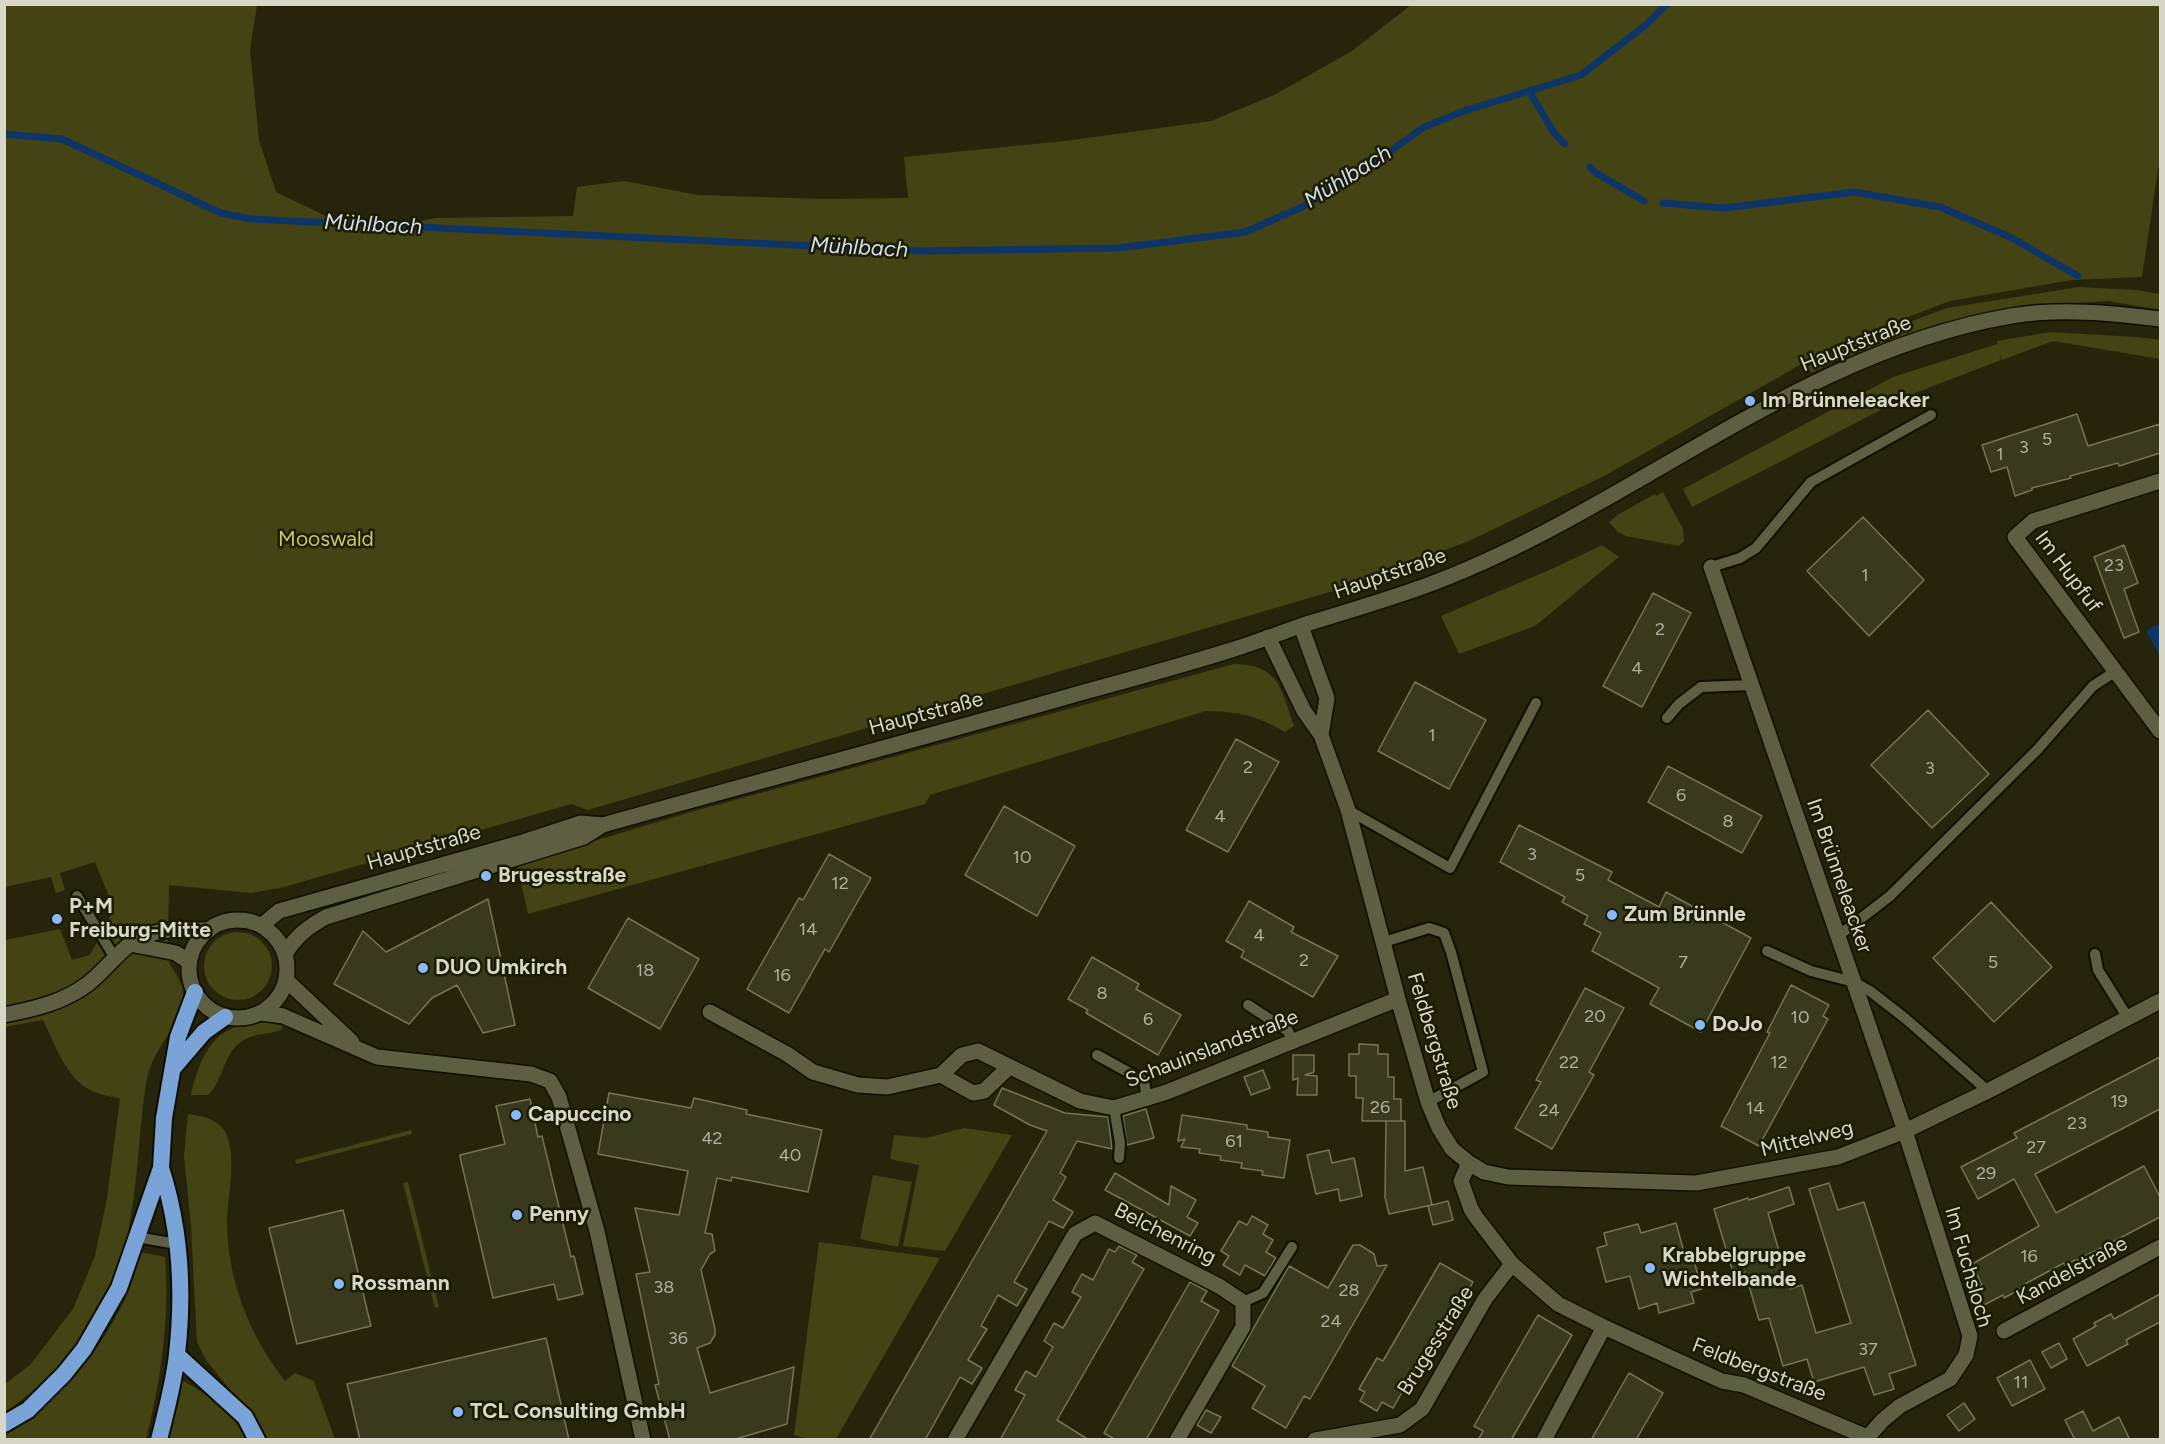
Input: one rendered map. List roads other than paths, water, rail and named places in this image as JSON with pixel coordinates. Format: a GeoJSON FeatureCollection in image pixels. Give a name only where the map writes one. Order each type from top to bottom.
{"type":"FeatureCollection","features":[{"type":"Feature","properties":{"kind":"highway"},"geometry":{"type":"LineString","coordinates":[[4,1424],[28,1410],[64,1374],[84,1349],[119,1288],[161,1168],[164,1118],[178,1037],[195,992]]}},
{"type":"Feature","properties":{"kind":"highway"},"geometry":{"type":"LineString","coordinates":[[174,1067],[204,1032],[225,1017]]}},
{"type":"Feature","properties":{"kind":"highway"},"geometry":{"type":"LineString","coordinates":[[159,1440],[177,1355],[179,1292],[177,1244],[171,1200],[161,1168]]}},
{"type":"Feature","properties":{"kind":"highway"},"geometry":{"type":"LineString","coordinates":[[177,1355],[245,1417],[257,1440]]}},
{"type":"Feature","properties":{"kind":"street","name":"Hauptstraße"},"geometry":{"type":"LineString","coordinates":[[285,954],[293,940],[305,928],[326,917],[584,837],[603,825],[1229,651],[1426,585],[1487,560],[1561,524],[1805,386],[1852,365],[1917,341],[1970,325],[2016,315],[2065,312],[2113,313],[2160,319]]}},
{"type":"Feature","properties":{"kind":"street","name":"Im Hupfuf"},"geometry":{"type":"LineString","coordinates":[[2160,481],[2033,521],[2015,537],[2160,731]]}},
{"type":"Feature","properties":{"kind":"street","name":"Im Brünneleacker"},"geometry":{"type":"LineString","coordinates":[[1711,567],[1905,1131]]}},
{"type":"Feature","properties":{"kind":"street","name":"Feldbergstraße"},"geometry":{"type":"LineString","coordinates":[[1301,626],[1327,698],[1321,735]]}},
{"type":"Feature","properties":{"kind":"street","name":"Feldbergstraße"},"geometry":{"type":"LineString","coordinates":[[1268,637],[1304,711],[1321,735],[1348,810],[1428,1102],[1439,1128],[1452,1149],[1469,1163],[1461,1181],[1471,1209],[1512,1264],[1558,1304],[1604,1328],[1722,1381],[1744,1385],[1866,1438]]}},
{"type":"Feature","properties":{"kind":"street","name":"Hauptstraße"},"geometry":{"type":"LineString","coordinates":[[261,926],[279,911],[523,842],[581,823],[603,825]]}},
{"type":"Feature","properties":{"kind":"street"},"geometry":{"type":"LineString","coordinates":[[235,920],[252,922],[261,926],[276,938],[285,954],[286,980],[275,1001],[261,1012],[241,1018],[225,1017],[204,1005],[189,977],[189,962],[196,944],[209,930],[235,920]]}},
{"type":"Feature","properties":{"kind":"street"},"geometry":{"type":"LineString","coordinates":[[4,1015],[43,1007],[72,994],[89,983],[130,944],[142,936],[170,930],[209,930]]}},
{"type":"Feature","properties":{"kind":"street"},"geometry":{"type":"LineString","coordinates":[[130,944],[176,953],[189,962]]}},
{"type":"Feature","properties":{"kind":"street"},"geometry":{"type":"LineString","coordinates":[[286,980],[362,1049]]}},
{"type":"Feature","properties":{"kind":"street","name":"Schauinslandstraße"},"geometry":{"type":"LineString","coordinates":[[710,1012],[787,1054],[813,1072],[858,1084],[887,1088],[941,1075],[962,1055],[978,1051],[1080,1101],[1114,1108],[1148,1098],[1398,999]]}},
{"type":"Feature","properties":{"kind":"street","name":"Mittelweg"},"geometry":{"type":"LineString","coordinates":[[1469,1163],[1484,1172],[1508,1177],[1696,1183],[1838,1157],[1905,1131],[1988,1091],[2160,1001]]}},
{"type":"Feature","properties":{"kind":"street"},"geometry":{"type":"LineString","coordinates":[[261,1012],[283,1016],[377,1057],[531,1074],[550,1082],[559,1097],[597,1231],[643,1440]]}},
{"type":"Feature","properties":{"kind":"street"},"geometry":{"type":"LineString","coordinates":[[941,1075],[973,1093],[984,1091],[1008,1066]]}},
{"type":"Feature","properties":{"kind":"street","name":"Im Fuchsloch"},"geometry":{"type":"LineString","coordinates":[[1866,1438],[1882,1420],[1900,1406],[1950,1379],[1966,1355],[1970,1336],[1905,1131]]}},
{"type":"Feature","properties":{"kind":"street","name":"Belchenring"},"geometry":{"type":"LineString","coordinates":[[955,1440],[1076,1234],[1095,1223],[1219,1286],[1243,1302]]}},
{"type":"Feature","properties":{"kind":"street","name":"Kandelstraße"},"geometry":{"type":"LineString","coordinates":[[2004,1331],[2160,1248]]}},
{"type":"Feature","properties":{"kind":"street","name":"Brugesstraße"},"geometry":{"type":"LineString","coordinates":[[1315,1440],[1400,1425],[1422,1409],[1485,1299],[1512,1264]]}},
{"type":"Feature","properties":{"kind":"street"},"geometry":{"type":"LineString","coordinates":[[1177,1440],[1243,1326],[1243,1302]]}},
{"type":"Feature","properties":{"kind":"street"},"geometry":{"type":"LineString","coordinates":[[1544,1440],[1604,1328]]}},
{"type":"Feature","properties":{"kind":"lane"},"geometry":{"type":"LineString","coordinates":[[1711,567],[1740,558],[1756,548],[1811,482],[1931,415]]}},
{"type":"Feature","properties":{"kind":"lane"},"geometry":{"type":"LineString","coordinates":[[1838,936],[1890,896],[2038,748],[2093,686],[2116,671]]}},
{"type":"Feature","properties":{"kind":"lane"},"geometry":{"type":"LineString","coordinates":[[1667,718],[1679,704],[1701,687],[1750,685]]}},
{"type":"Feature","properties":{"kind":"lane"},"geometry":{"type":"LineString","coordinates":[[1348,810],[1450,868],[1536,703]]}},
{"type":"Feature","properties":{"kind":"lane"},"geometry":{"type":"LineString","coordinates":[[77,897],[115,958]]}},
{"type":"Feature","properties":{"kind":"lane"},"geometry":{"type":"LineString","coordinates":[[1384,942],[1429,928],[1444,933],[1451,952],[1483,1072],[1428,1102]]}},
{"type":"Feature","properties":{"kind":"lane"},"geometry":{"type":"LineString","coordinates":[[1767,951],[1811,971],[1854,982],[1870,991],[1906,1019],[1988,1091]]}},
{"type":"Feature","properties":{"kind":"lane"},"geometry":{"type":"LineString","coordinates":[[2095,954],[2098,970],[2128,1018]]}},
{"type":"Feature","properties":{"kind":"lane"},"geometry":{"type":"LineString","coordinates":[[1248,1005],[1288,1031],[1292,1041]]}},
{"type":"Feature","properties":{"kind":"lane"},"geometry":{"type":"LineString","coordinates":[[1097,1055],[1144,1081],[1148,1098]]}},
{"type":"Feature","properties":{"kind":"lane"},"geometry":{"type":"LineString","coordinates":[[1114,1108],[1120,1143],[1119,1158]]}},
{"type":"Feature","properties":{"kind":"lane"},"geometry":{"type":"LineString","coordinates":[[136,1237],[177,1244]]}},
{"type":"Feature","properties":{"kind":"lane"},"geometry":{"type":"LineString","coordinates":[[1243,1302],[1263,1293],[1292,1247]]}},
{"type":"Feature","properties":{"kind":"water"},"geometry":{"type":"Polygon","coordinates":[[[2158,624],[2160,630],[2159,654],[2146,631],[2158,624]]]}},
{"type":"Feature","properties":{"kind":"waterway","name":"Mühlbach"},"geometry":{"type":"LineString","coordinates":[[4,134],[62,139],[221,213],[251,219],[920,251],[1118,248],[1245,232],[1302,207],[1364,170],[1424,127],[1464,111],[1581,75],[1647,24],[1667,4]]}},
{"type":"Feature","properties":{"kind":"waterway"},"geometry":{"type":"LineString","coordinates":[[1529,91],[1554,133],[1565,144]]}},
{"type":"Feature","properties":{"kind":"waterway"},"geometry":{"type":"LineString","coordinates":[[1590,167],[1596,173],[1644,201]]}},
{"type":"Feature","properties":{"kind":"waterway"},"geometry":{"type":"LineString","coordinates":[[1663,203],[1724,208],[1854,192],[1940,207],[2010,237],[2078,276]]}},
{"type":"Feature","properties":{"kind":"place","name":"Im Brünneleacker"},"geometry":{"type":"Point","coordinates":[1750,401]}},
{"type":"Feature","properties":{"kind":"place","name":"Brugesstraße"},"geometry":{"type":"Point","coordinates":[486,876]}},
{"type":"Feature","properties":{"kind":"place","name":"Zum Brünnle"},"geometry":{"type":"Point","coordinates":[1612,915]}},
{"type":"Feature","properties":{"kind":"place","name":"P+M Freiburg-Mitte"},"geometry":{"type":"Point","coordinates":[57,919]}},
{"type":"Feature","properties":{"kind":"place","name":"DUO Umkirch"},"geometry":{"type":"Point","coordinates":[423,968]}},
{"type":"Feature","properties":{"kind":"place","name":"DoJo"},"geometry":{"type":"Point","coordinates":[1700,1025]}},
{"type":"Feature","properties":{"kind":"place","name":"Capuccino"},"geometry":{"type":"Point","coordinates":[516,1115]}},
{"type":"Feature","properties":{"kind":"place","name":"Penny"},"geometry":{"type":"Point","coordinates":[517,1215]}},
{"type":"Feature","properties":{"kind":"place","name":"Krabbelgruppe Wichtelbande"},"geometry":{"type":"Point","coordinates":[1650,1268]}},
{"type":"Feature","properties":{"kind":"place","name":"Rossmann"},"geometry":{"type":"Point","coordinates":[339,1284]}},
{"type":"Feature","properties":{"kind":"place","name":"TCL Consulting GmbH"},"geometry":{"type":"Point","coordinates":[458,1412]}},
{"type":"Feature","properties":{"kind":"park label","name":"Mooswald"},"geometry":{"type":"Point","coordinates":[326,540]}}]}
